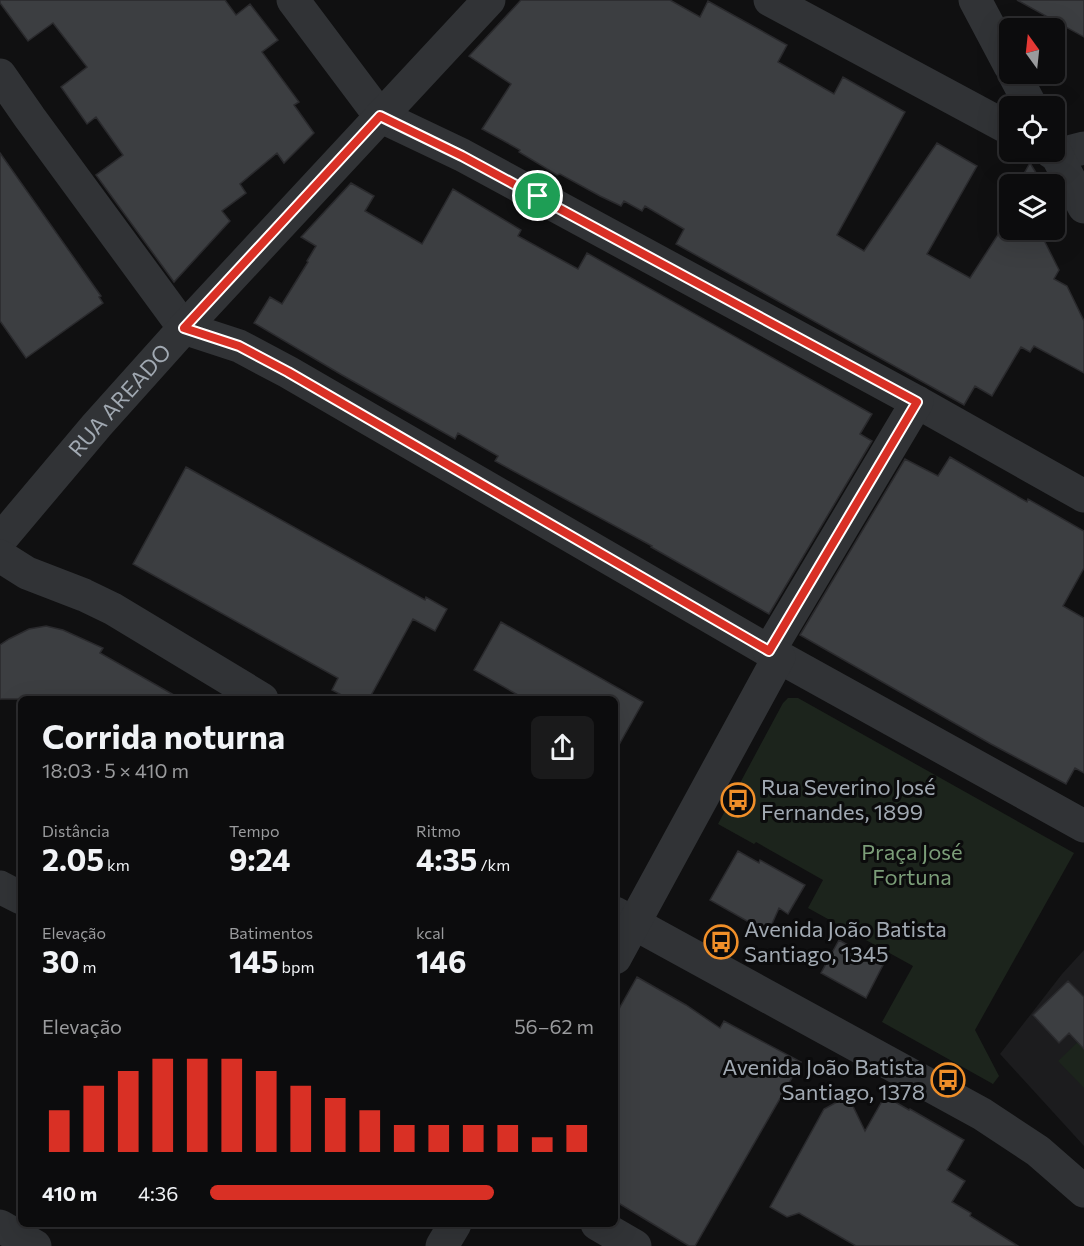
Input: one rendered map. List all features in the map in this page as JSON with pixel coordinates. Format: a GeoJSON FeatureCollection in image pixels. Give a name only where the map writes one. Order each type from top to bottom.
{"type":"FeatureCollection","features":[{"type":"Feature","properties":{"kind":"street"},"geometry":{"type":"LineString","coordinates":[[293,0],[380,116],[462,156],[917,402],[1084,496]]}},
{"type":"Feature","properties":{"kind":"street","name":"RUA AREADO"},"geometry":{"type":"LineString","coordinates":[[0,540],[97,425],[184,328],[489,0]]}},
{"type":"Feature","properties":{"kind":"street"},"geometry":{"type":"LineString","coordinates":[[770,0],[999,123]]}},
{"type":"Feature","properties":{"kind":"street"},"geometry":{"type":"LineString","coordinates":[[975,0],[999,45]]}},
{"type":"Feature","properties":{"kind":"street"},"geometry":{"type":"LineString","coordinates":[[0,75],[184,328],[239,346],[288,372],[774,654],[1084,826]]}},
{"type":"Feature","properties":{"kind":"street"},"geometry":{"type":"LineString","coordinates":[[1065,159],[1084,207]]}},
{"type":"Feature","properties":{"kind":"street"},"geometry":{"type":"LineString","coordinates":[[618,945],[624,918],[917,402]]}},
{"type":"Feature","properties":{"kind":"street"},"geometry":{"type":"LineString","coordinates":[[0,556],[27,573],[113,609],[257,696]]}},
{"type":"Feature","properties":{"kind":"street"},"geometry":{"type":"LineString","coordinates":[[0,887],[18,896]]}},
{"type":"Feature","properties":{"kind":"street"},"geometry":{"type":"LineString","coordinates":[[624,918],[982,1114],[1038,1151],[1084,1191]]}},
{"type":"Feature","properties":{"kind":"street"},"geometry":{"type":"LineString","coordinates":[[0,1226],[35,1246]]}},
{"type":"Feature","properties":{"kind":"street"},"geometry":{"type":"LineString","coordinates":[[442,1246],[453,1227]]}},
{"type":"Feature","properties":{"kind":"street"},"geometry":{"type":"LineString","coordinates":[[602,1227],[635,1246]]}},
{"type":"Feature","properties":{"kind":"shaded area"},"geometry":{"type":"Polygon","coordinates":[[[1084,950],[1084,1146],[1000,1054],[1062,974],[1084,950]]]}},
{"type":"Feature","properties":{"kind":"green space","name":"Praça José Fortuna"},"geometry":{"type":"Polygon","coordinates":[[[788,698],[798,698],[1074,853],[975,1030],[999,1076],[993,1084],[882,1022],[913,966],[808,908],[823,880],[756,842],[754,844],[718,824],[783,703],[788,698]]]}},
{"type":"Feature","properties":{"kind":"green space"},"geometry":{"type":"Polygon","coordinates":[[[1084,1036],[1084,1088],[1058,1061],[1084,1036]]]}},
{"type":"Feature","properties":{"kind":"building"},"geometry":{"type":"Polygon","coordinates":[[[0,0],[225,0],[236,15],[250,4],[278,40],[262,52],[299,102],[294,105],[314,133],[284,163],[277,153],[240,184],[246,193],[222,211],[230,221],[174,282],[96,175],[123,155],[96,117],[87,124],[61,87],[87,67],[53,23],[28,41],[0,0]]]}},
{"type":"Feature","properties":{"kind":"building"},"geometry":{"type":"Polygon","coordinates":[[[521,0],[670,0],[700,17],[708,1],[787,45],[778,62],[834,94],[843,77],[905,112],[837,235],[864,251],[937,143],[977,166],[927,254],[970,278],[999,233],[999,240],[1046,240],[1045,242],[1059,270],[1054,279],[1067,286],[1084,321],[1084,373],[1034,346],[1030,352],[1021,347],[992,396],[975,386],[964,405],[676,244],[684,229],[645,206],[642,211],[624,201],[621,206],[560,174],[557,175],[519,152],[520,150],[482,129],[511,84],[469,56],[521,0]]]}},
{"type":"Feature","properties":{"kind":"building"},"geometry":{"type":"Polygon","coordinates":[[[1017,0],[1084,0],[1084,37],[1065,27],[1065,18],[1050,18],[1017,0]]]}},
{"type":"Feature","properties":{"kind":"building"},"geometry":{"type":"Polygon","coordinates":[[[0,153],[101,296],[99,297],[103,303],[26,358],[0,321],[0,153]]]}},
{"type":"Feature","properties":{"kind":"building"},"geometry":{"type":"Polygon","coordinates":[[[1030,163],[1037,174],[1024,174],[1030,163]]]}},
{"type":"Feature","properties":{"kind":"building"},"geometry":{"type":"Polygon","coordinates":[[[351,183],[374,196],[365,211],[422,244],[453,189],[521,230],[518,236],[578,269],[587,253],[872,414],[860,434],[872,441],[769,614],[652,546],[495,461],[498,456],[458,433],[455,439],[254,323],[270,297],[282,304],[316,246],[301,237],[351,183]]]}},
{"type":"Feature","properties":{"kind":"building"},"geometry":{"type":"Polygon","coordinates":[[[950,457],[1027,502],[1028,499],[1084,531],[1084,568],[1063,606],[1084,618],[1084,773],[1075,768],[1066,784],[800,635],[905,459],[938,476],[950,457]]]}},
{"type":"Feature","properties":{"kind":"building"},"geometry":{"type":"Polygon","coordinates":[[[186,467],[425,600],[426,597],[447,609],[435,631],[413,619],[371,696],[343,696],[332,690],[338,678],[133,564],[186,467]]]}},
{"type":"Feature","properties":{"kind":"building"},"geometry":{"type":"Polygon","coordinates":[[[501,622],[643,702],[618,747],[618,696],[520,696],[474,670],[501,622]]]}},
{"type":"Feature","properties":{"kind":"building"},"geometry":{"type":"Polygon","coordinates":[[[46,626],[63,630],[103,648],[100,653],[176,696],[18,696],[18,699],[0,699],[0,645],[29,629],[46,626]]]}},
{"type":"Feature","properties":{"kind":"building"},"geometry":{"type":"Polygon","coordinates":[[[738,851],[759,863],[760,860],[805,885],[788,914],[779,908],[768,933],[710,900],[738,851]]]}},
{"type":"Feature","properties":{"kind":"building"},"geometry":{"type":"Polygon","coordinates":[[[839,940],[883,965],[866,998],[821,973],[839,940]]]}},
{"type":"Feature","properties":{"kind":"building"},"geometry":{"type":"Polygon","coordinates":[[[637,977],[720,1028],[724,1021],[801,1062],[695,1246],[689,1246],[618,1203],[618,1011],[637,977]]]}},
{"type":"Feature","properties":{"kind":"building"},"geometry":{"type":"Polygon","coordinates":[[[1068,981],[1084,997],[1084,1049],[1069,1033],[1059,1043],[1033,1015],[1068,981]]]}},
{"type":"Feature","properties":{"kind":"building"},"geometry":{"type":"Polygon","coordinates":[[[848,1096],[865,1131],[885,1096],[964,1140],[947,1170],[965,1181],[952,1202],[1018,1246],[856,1246],[799,1213],[787,1217],[770,1207],[824,1109],[848,1096]]]}},
{"type":"Feature","properties":{"kind":"place","name":"Rua Severino José Fernandes, 1899"},"geometry":{"type":"Point","coordinates":[738,800]}},
{"type":"Feature","properties":{"kind":"place","name":"Avenida João Batista Santiago, 1345"},"geometry":{"type":"Point","coordinates":[721,942]}},
{"type":"Feature","properties":{"kind":"place","name":"Avenida João Batista Santiago, 1378"},"geometry":{"type":"Point","coordinates":[948,1080]}},
{"type":"Feature","properties":{"kind":"route"},"geometry":{"type":"LineString","coordinates":[[380,116],[538,196],[917,402],[769,651],[288,372],[239,346],[184,328],[380,116]]}}]}
